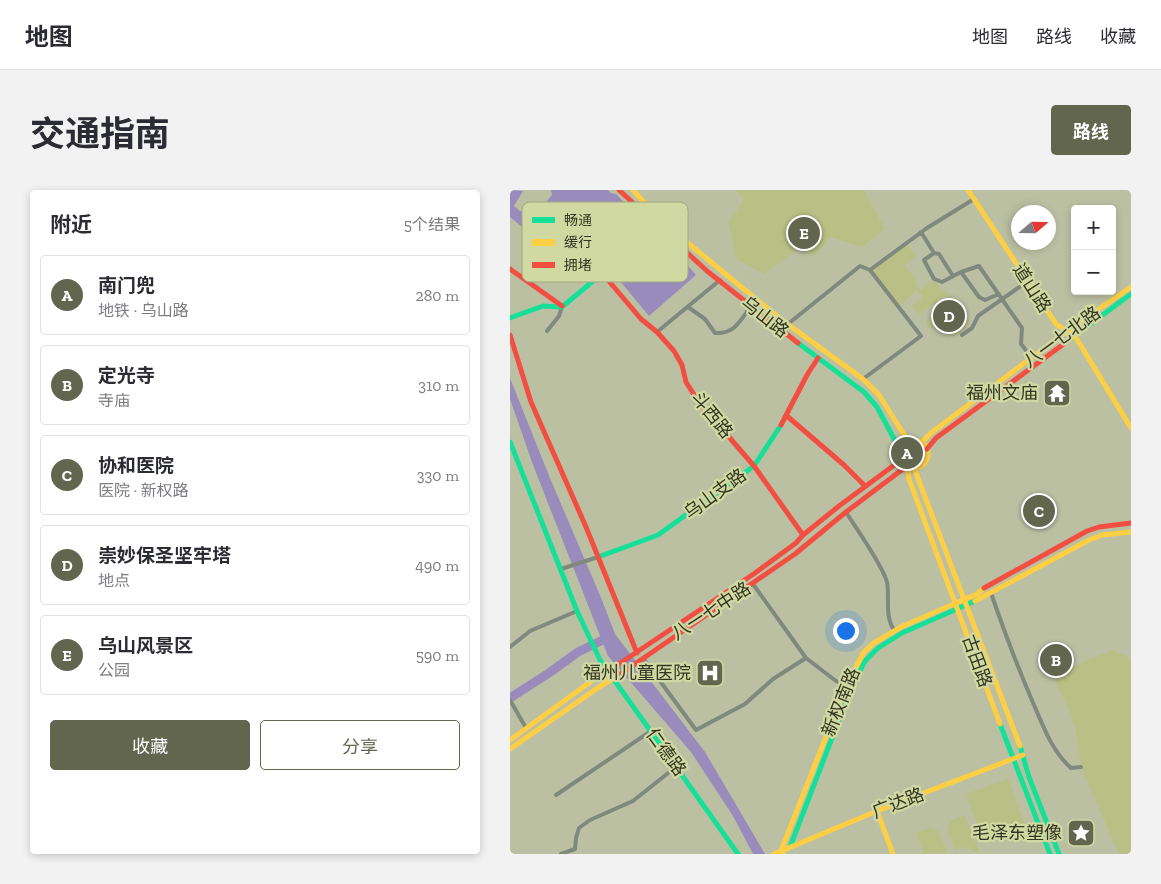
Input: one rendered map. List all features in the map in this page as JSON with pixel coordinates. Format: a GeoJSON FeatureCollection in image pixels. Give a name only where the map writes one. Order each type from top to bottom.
{"type":"FeatureCollection","features":[{"type":"Feature","properties":{"kind":"street","name":"乌山路"},"geometry":{"type":"LineString","coordinates":[[619,190],[631,202]]}},
{"type":"Feature","properties":{"kind":"street","name":"乌山路"},"geometry":{"type":"LineString","coordinates":[[633,190],[644,202]]}},
{"type":"Feature","properties":{"kind":"street","name":"道山路"},"geometry":{"type":"LineString","coordinates":[[968,190],[1056,324],[1074,336]]}},
{"type":"Feature","properties":{"kind":"street"},"geometry":{"type":"LineString","coordinates":[[870,270],[921,232],[974,199]]}},
{"type":"Feature","properties":{"kind":"street"},"geometry":{"type":"LineString","coordinates":[[921,232],[934,253],[939,254],[952,276]]}},
{"type":"Feature","properties":{"kind":"street","name":"乌山路"},"geometry":{"type":"LineString","coordinates":[[688,243],[788,324],[863,378],[879,395],[908,441]]}},
{"type":"Feature","properties":{"kind":"street","name":"乌山路"},"geometry":{"type":"LineString","coordinates":[[688,253],[750,306],[864,392],[877,407],[900,450]]}},
{"type":"Feature","properties":{"kind":"street"},"geometry":{"type":"LineString","coordinates":[[934,253],[924,260],[934,279],[942,282],[960,272],[979,266],[1022,328],[1021,344],[1032,358]]}},
{"type":"Feature","properties":{"kind":"street"},"geometry":{"type":"LineString","coordinates":[[788,324],[860,266],[870,270],[921,336],[863,378]]}},
{"type":"Feature","properties":{"kind":"street"},"geometry":{"type":"LineString","coordinates":[[510,269],[522,278]]}},
{"type":"Feature","properties":{"kind":"street"},"geometry":{"type":"LineString","coordinates":[[960,272],[979,297],[985,300],[1000,296],[1028,281]]}},
{"type":"Feature","properties":{"kind":"street"},"geometry":{"type":"LineString","coordinates":[[657,332],[720,280]]}},
{"type":"Feature","properties":{"kind":"street"},"geometry":{"type":"LineString","coordinates":[[528,282],[562,306]]}},
{"type":"Feature","properties":{"kind":"street"},"geometry":{"type":"LineString","coordinates":[[547,330],[559,316],[562,306],[591,282]]}},
{"type":"Feature","properties":{"kind":"street","name":"斗西路"},"geometry":{"type":"LineString","coordinates":[[610,282],[641,319],[669,344],[678,357],[686,382],[698,400],[754,466],[803,536]]}},
{"type":"Feature","properties":{"kind":"street","name":"八一七北路"},"geometry":{"type":"LineString","coordinates":[[922,442],[931,433],[1067,331],[1131,287]]}},
{"type":"Feature","properties":{"kind":"street"},"geometry":{"type":"LineString","coordinates":[[927,449],[936,438],[1131,294]]}},
{"type":"Feature","properties":{"kind":"street"},"geometry":{"type":"LineString","coordinates":[[962,335],[972,328],[978,316],[1000,296]]}},
{"type":"Feature","properties":{"kind":"street"},"geometry":{"type":"LineString","coordinates":[[510,318],[543,306],[562,306]]}},
{"type":"Feature","properties":{"kind":"street"},"geometry":{"type":"LineString","coordinates":[[688,307],[705,319],[715,333],[723,333],[733,330],[750,306]]}},
{"type":"Feature","properties":{"kind":"street"},"geometry":{"type":"LineString","coordinates":[[510,335],[516,360],[529,397],[637,653]]}},
{"type":"Feature","properties":{"kind":"street"},"geometry":{"type":"LineString","coordinates":[[1074,336],[1131,428]]}},
{"type":"Feature","properties":{"kind":"street","name":"乌山支路"},"geometry":{"type":"LineString","coordinates":[[561,569],[658,535],[754,466],[787,416],[807,375],[818,358]]}},
{"type":"Feature","properties":{"kind":"street"},"geometry":{"type":"LineString","coordinates":[[787,416],[844,465],[865,486]]}},
{"type":"Feature","properties":{"kind":"street"},"geometry":{"type":"LineString","coordinates":[[908,441],[922,442],[927,449],[928,454],[925,462],[918,468],[907,466],[901,460],[900,450],[908,441]]}},
{"type":"Feature","properties":{"kind":"street"},"geometry":{"type":"LineString","coordinates":[[510,442],[577,610],[530,631],[510,646]]}},
{"type":"Feature","properties":{"kind":"street","name":"八一七中路"},"geometry":{"type":"LineString","coordinates":[[510,740],[593,680],[637,653],[755,573],[901,460]]}},
{"type":"Feature","properties":{"kind":"street","name":"八一七中路"},"geometry":{"type":"LineString","coordinates":[[510,748],[753,584],[795,554],[846,512],[907,466]]}},
{"type":"Feature","properties":{"kind":"street","name":"古田路"},"geometry":{"type":"LineString","coordinates":[[907,466],[909,479],[1050,854]]}},
{"type":"Feature","properties":{"kind":"street","name":"古田路"},"geometry":{"type":"LineString","coordinates":[[914,468],[1059,854]]}},
{"type":"Feature","properties":{"kind":"street"},"geometry":{"type":"LineString","coordinates":[[846,512],[880,568],[886,582],[890,625],[895,631]]}},
{"type":"Feature","properties":{"kind":"street"},"geometry":{"type":"LineString","coordinates":[[966,603],[987,585],[1087,531],[1099,527],[1131,524]]}},
{"type":"Feature","properties":{"kind":"street"},"geometry":{"type":"LineString","coordinates":[[957,606],[991,593],[1089,540],[1102,535],[1131,532]]}},
{"type":"Feature","properties":{"kind":"street"},"geometry":{"type":"LineString","coordinates":[[753,584],[806,658],[836,681],[849,688]]}},
{"type":"Feature","properties":{"kind":"street"},"geometry":{"type":"LineString","coordinates":[[991,593],[1015,661],[1049,739],[1061,759],[1071,768],[1081,767]]}},
{"type":"Feature","properties":{"kind":"street","name":"新权南路"},"geometry":{"type":"LineString","coordinates":[[790,847],[858,661],[873,643],[895,631],[957,606]]}},
{"type":"Feature","properties":{"kind":"street","name":"新权南路"},"geometry":{"type":"LineString","coordinates":[[782,853],[849,688],[863,663],[878,648],[957,606]]}},
{"type":"Feature","properties":{"kind":"street","name":"仁德路"},"geometry":{"type":"LineString","coordinates":[[577,610],[594,651],[738,854]]}},
{"type":"Feature","properties":{"kind":"street"},"geometry":{"type":"LineString","coordinates":[[643,658],[696,730],[745,704],[774,679],[806,658]]}},
{"type":"Feature","properties":{"kind":"street"},"geometry":{"type":"LineString","coordinates":[[510,701],[526,728]]}},
{"type":"Feature","properties":{"kind":"street"},"geometry":{"type":"LineString","coordinates":[[556,795],[651,731]]}},
{"type":"Feature","properties":{"kind":"street","name":"广达路"},"geometry":{"type":"LineString","coordinates":[[775,854],[782,853],[790,847],[877,811],[1022,755]]}},
{"type":"Feature","properties":{"kind":"street"},"geometry":{"type":"LineString","coordinates":[[561,854],[575,849],[579,828],[590,820],[633,800],[677,766]]}},
{"type":"Feature","properties":{"kind":"street"},"geometry":{"type":"LineString","coordinates":[[877,811],[893,854]]}},
{"type":"Feature","properties":{"kind":"green space"},"geometry":{"type":"Polygon","coordinates":[[[736,190],[864,190],[885,229],[862,247],[830,237],[815,256],[798,248],[765,274],[736,259],[728,223],[744,200],[736,190]]]}},
{"type":"Feature","properties":{"kind":"green space"},"geometry":{"type":"Polygon","coordinates":[[[906,243],[916,256],[904,265],[915,278],[921,290],[934,280],[952,297],[969,320],[961,332],[953,335],[942,320],[931,329],[925,322],[952,302],[947,294],[919,314],[912,306],[923,297],[916,290],[899,307],[870,270],[906,243]]]}},
{"type":"Feature","properties":{"kind":"green space"},"geometry":{"type":"Polygon","coordinates":[[[1114,650],[1131,661],[1131,854],[1120,854],[1114,843],[1081,767],[1076,731],[1070,712],[1055,680],[1078,664],[1114,650]]]}},
{"type":"Feature","properties":{"kind":"green space"},"geometry":{"type":"Polygon","coordinates":[[[1008,779],[1026,828],[984,843],[966,794],[1008,779]]]}},
{"type":"Feature","properties":{"kind":"green space"},"geometry":{"type":"Polygon","coordinates":[[[965,815],[980,854],[963,847],[955,850],[947,828],[950,821],[965,815]]]}},
{"type":"Feature","properties":{"kind":"green space"},"geometry":{"type":"Polygon","coordinates":[[[932,827],[936,831],[939,830],[947,853],[924,854],[916,833],[932,827]]]}},
{"type":"Feature","properties":{"kind":"shaded area"},"geometry":{"type":"Polygon","coordinates":[[[510,190],[523,191],[514,206],[522,211],[522,227],[510,217],[510,190]]]}},
{"type":"Feature","properties":{"kind":"shaded area"},"geometry":{"type":"Polygon","coordinates":[[[551,190],[608,190],[616,194],[624,202],[546,202],[552,195],[551,190]]]}},
{"type":"Feature","properties":{"kind":"shaded area"},"geometry":{"type":"Polygon","coordinates":[[[688,266],[696,275],[688,282],[688,266]]]}},
{"type":"Feature","properties":{"kind":"shaded area"},"geometry":{"type":"Polygon","coordinates":[[[621,282],[688,282],[649,316],[621,282]]]}},
{"type":"Feature","properties":{"kind":"shaded area"},"geometry":{"type":"Polygon","coordinates":[[[510,378],[615,634],[705,752],[765,854],[753,854],[733,816],[691,752],[608,656],[533,465],[510,399],[510,378]]]}},
{"type":"Feature","properties":{"kind":"waterway"},"geometry":{"type":"LineString","coordinates":[[510,698],[578,652],[609,637]]}},
{"type":"Feature","properties":{"kind":"traffic: fast"},"geometry":{"type":"LineString","coordinates":[[510,318],[543,306],[562,307],[592,282]]}},
{"type":"Feature","properties":{"kind":"traffic: fast"},"geometry":{"type":"LineString","coordinates":[[1069,340],[1131,294]]}},
{"type":"Feature","properties":{"kind":"traffic: fast"},"geometry":{"type":"LineString","coordinates":[[798,343],[864,392],[877,407],[900,450]]}},
{"type":"Feature","properties":{"kind":"traffic: fast"},"geometry":{"type":"LineString","coordinates":[[598,557],[658,535],[754,466],[781,425]]}},
{"type":"Feature","properties":{"kind":"traffic: fast"},"geometry":{"type":"LineString","coordinates":[[510,442],[577,611],[600,660],[738,854]]}},
{"type":"Feature","properties":{"kind":"traffic: fast"},"geometry":{"type":"LineString","coordinates":[[790,847],[851,689],[865,661],[878,648],[902,633],[975,601]]}},
{"type":"Feature","properties":{"kind":"traffic: fast"},"geometry":{"type":"LineString","coordinates":[[1000,724],[1050,854]]}},
{"type":"Feature","properties":{"kind":"traffic: fast"},"geometry":{"type":"LineString","coordinates":[[1020,746],[1029,777],[1059,854]]}},
{"type":"Feature","properties":{"kind":"traffic: slow"},"geometry":{"type":"LineString","coordinates":[[633,190],[644,202]]}},
{"type":"Feature","properties":{"kind":"traffic: slow"},"geometry":{"type":"LineString","coordinates":[[968,190],[1056,324],[1074,336],[1078,341],[1131,428]]}},
{"type":"Feature","properties":{"kind":"traffic: slow"},"geometry":{"type":"LineString","coordinates":[[688,243],[782,320],[863,379],[879,395],[908,441]]}},
{"type":"Feature","properties":{"kind":"traffic: slow"},"geometry":{"type":"LineString","coordinates":[[922,442],[931,433],[1067,331],[1131,287]]}},
{"type":"Feature","properties":{"kind":"traffic: slow"},"geometry":{"type":"LineString","coordinates":[[914,440],[924,444],[928,454],[924,464],[914,468],[904,464],[900,454],[904,444],[914,440]]}},
{"type":"Feature","properties":{"kind":"traffic: slow"},"geometry":{"type":"LineString","coordinates":[[907,466],[909,479],[1000,724]]}},
{"type":"Feature","properties":{"kind":"traffic: slow"},"geometry":{"type":"LineString","coordinates":[[914,468],[1020,746]]}},
{"type":"Feature","properties":{"kind":"traffic: slow"},"geometry":{"type":"LineString","coordinates":[[975,601],[1089,540],[1102,535],[1131,532]]}},
{"type":"Feature","properties":{"kind":"traffic: slow"},"geometry":{"type":"LineString","coordinates":[[783,854],[781,851],[846,686],[864,652],[874,643],[901,627],[977,594],[984,588]]}},
{"type":"Feature","properties":{"kind":"traffic: slow"},"geometry":{"type":"LineString","coordinates":[[510,740],[607,672]]}},
{"type":"Feature","properties":{"kind":"traffic: slow"},"geometry":{"type":"LineString","coordinates":[[510,749],[619,675]]}},
{"type":"Feature","properties":{"kind":"traffic: slow"},"geometry":{"type":"LineString","coordinates":[[774,854],[877,811],[1023,755]]}},
{"type":"Feature","properties":{"kind":"traffic: slow"},"geometry":{"type":"LineString","coordinates":[[877,811],[893,854]]}},
{"type":"Feature","properties":{"kind":"traffic: jam"},"geometry":{"type":"LineString","coordinates":[[619,190],[632,202]]}},
{"type":"Feature","properties":{"kind":"traffic: jam"},"geometry":{"type":"LineString","coordinates":[[688,254],[707,271],[798,343]]}},
{"type":"Feature","properties":{"kind":"traffic: jam"},"geometry":{"type":"LineString","coordinates":[[510,269],[522,278]]}},
{"type":"Feature","properties":{"kind":"traffic: jam"},"geometry":{"type":"LineString","coordinates":[[528,282],[562,306]]}},
{"type":"Feature","properties":{"kind":"traffic: jam"},"geometry":{"type":"LineString","coordinates":[[610,282],[641,319],[657,332],[674,351],[682,365],[686,382],[698,401],[754,466],[803,535]]}},
{"type":"Feature","properties":{"kind":"traffic: jam"},"geometry":{"type":"LineString","coordinates":[[510,335],[531,402],[586,527],[637,653]]}},
{"type":"Feature","properties":{"kind":"traffic: jam"},"geometry":{"type":"LineString","coordinates":[[927,449],[936,438],[1069,340]]}},
{"type":"Feature","properties":{"kind":"traffic: jam"},"geometry":{"type":"LineString","coordinates":[[781,425],[818,358]]}},
{"type":"Feature","properties":{"kind":"traffic: jam"},"geometry":{"type":"LineString","coordinates":[[787,416],[844,465],[865,486]]}},
{"type":"Feature","properties":{"kind":"traffic: jam"},"geometry":{"type":"LineString","coordinates":[[607,672],[755,573],[796,543],[839,506],[901,460]]}},
{"type":"Feature","properties":{"kind":"traffic: jam"},"geometry":{"type":"LineString","coordinates":[[619,675],[795,554],[846,512],[907,466]]}},
{"type":"Feature","properties":{"kind":"traffic: jam"},"geometry":{"type":"LineString","coordinates":[[984,588],[1087,531],[1099,527],[1131,523]]}},
{"type":"Feature","properties":{"kind":"place","name":"乌山风景区"},"geometry":{"type":"Point","coordinates":[804,233]}},
{"type":"Feature","properties":{"kind":"place","name":"崇妙保圣坚牢塔"},"geometry":{"type":"Point","coordinates":[949,316]}},
{"type":"Feature","properties":{"kind":"place","name":"福州文庙"},"geometry":{"type":"Point","coordinates":[1057,393]}},
{"type":"Feature","properties":{"kind":"place","name":"南门兜"},"geometry":{"type":"Point","coordinates":[907,453]}},
{"type":"Feature","properties":{"kind":"place","name":"协和医院"},"geometry":{"type":"Point","coordinates":[1039,511]}},
{"type":"Feature","properties":{"kind":"place","name":"定光寺"},"geometry":{"type":"Point","coordinates":[1056,660]}},
{"type":"Feature","properties":{"kind":"place","name":"福州儿童医院"},"geometry":{"type":"Point","coordinates":[710,673]}},
{"type":"Feature","properties":{"kind":"place","name":"毛泽东塑像"},"geometry":{"type":"Point","coordinates":[1081,833]}}]}
